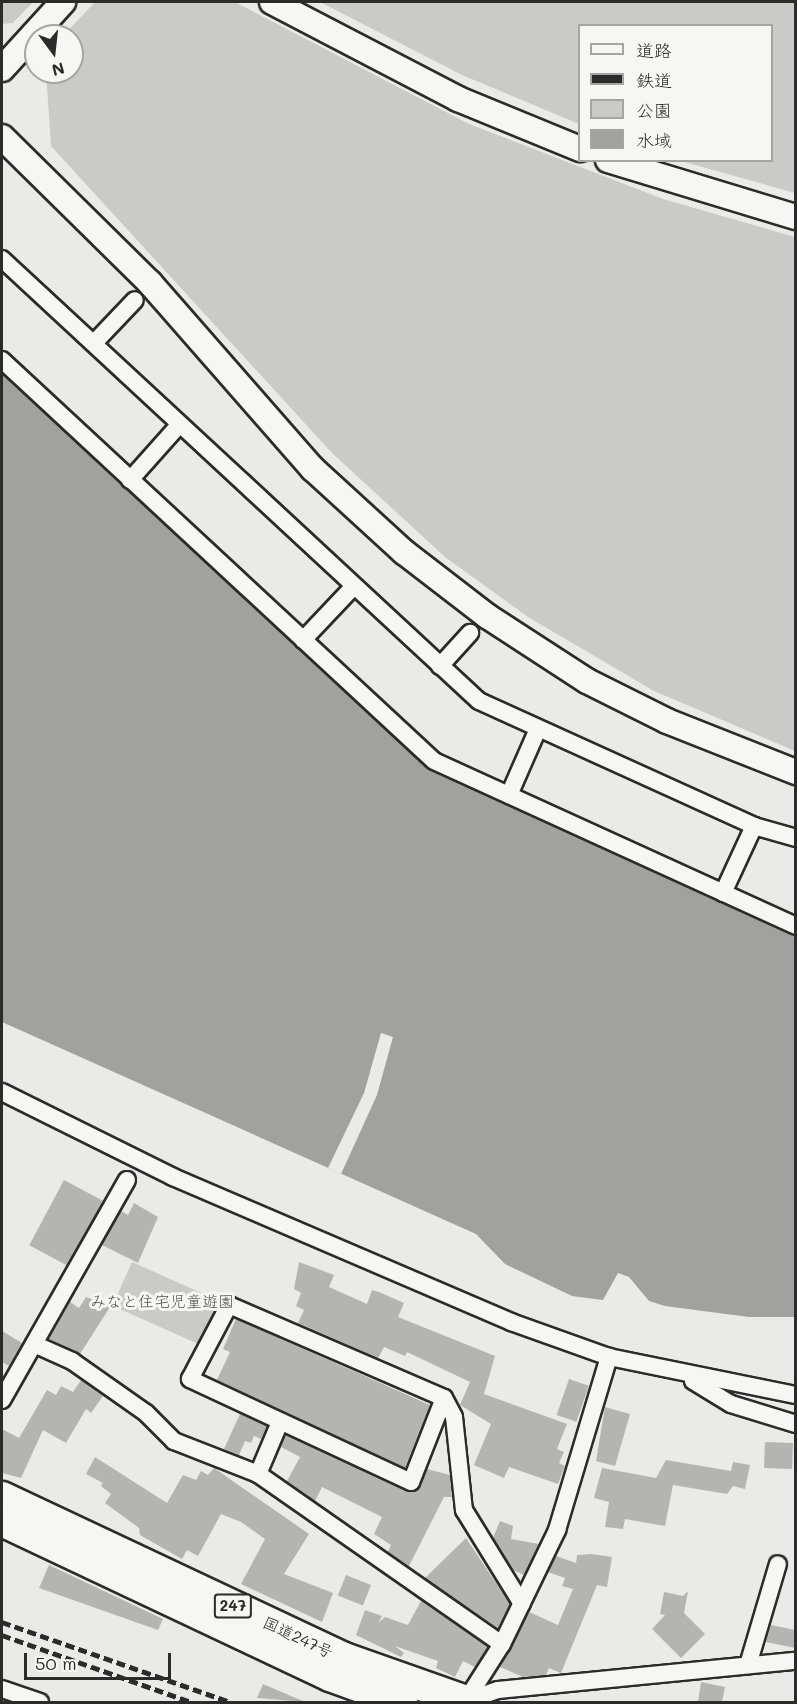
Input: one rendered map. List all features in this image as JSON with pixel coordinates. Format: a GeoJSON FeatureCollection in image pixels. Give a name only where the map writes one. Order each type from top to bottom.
{"type":"FeatureCollection","features":[{"type":"Feature","properties":{"kind":"highway","name":"国道247号"},"geometry":{"type":"LineString","coordinates":[[2,1497],[344,1658],[466,1702]]}},
{"type":"Feature","properties":{"kind":"highway","name":"国道247号"},"geometry":{"type":"LineString","coordinates":[[2,1521],[330,1676],[402,1702]]}},
{"type":"Feature","properties":{"kind":"street"},"geometry":{"type":"LineString","coordinates":[[2,69],[63,2]]}},
{"type":"Feature","properties":{"kind":"street"},"geometry":{"type":"LineString","coordinates":[[272,2],[439,89],[578,149]]}},
{"type":"Feature","properties":{"kind":"street"},"geometry":{"type":"LineString","coordinates":[[2,137],[150,283],[313,469],[411,559],[487,615],[587,681],[667,721],[795,772]]}},
{"type":"Feature","properties":{"kind":"street"},"geometry":{"type":"LineString","coordinates":[[615,162],[795,217]]}},
{"type":"Feature","properties":{"kind":"street"},"geometry":{"type":"LineString","coordinates":[[3,264],[94,344],[479,701],[754,826],[795,838]]}},
{"type":"Feature","properties":{"kind":"street"},"geometry":{"type":"LineString","coordinates":[[94,344],[135,300]]}},
{"type":"Feature","properties":{"kind":"street"},"geometry":{"type":"LineString","coordinates":[[2,360],[434,761],[795,926]]}},
{"type":"Feature","properties":{"kind":"street"},"geometry":{"type":"LineString","coordinates":[[130,480],[180,425]]}},
{"type":"Feature","properties":{"kind":"street"},"geometry":{"type":"LineString","coordinates":[[303,640],[354,586]]}},
{"type":"Feature","properties":{"kind":"street"},"geometry":{"type":"LineString","coordinates":[[440,666],[470,633]]}},
{"type":"Feature","properties":{"kind":"street"},"geometry":{"type":"LineString","coordinates":[[509,795],[538,729]]}},
{"type":"Feature","properties":{"kind":"street"},"geometry":{"type":"LineString","coordinates":[[723,893],[754,826]]}},
{"type":"Feature","properties":{"kind":"street"},"geometry":{"type":"LineString","coordinates":[[2,1092],[173,1177],[511,1322],[609,1357],[684,1375],[795,1395]]}},
{"type":"Feature","properties":{"kind":"street"},"geometry":{"type":"LineString","coordinates":[[2,1400],[127,1180]]}},
{"type":"Feature","properties":{"kind":"street"},"geometry":{"type":"LineString","coordinates":[[444,1398],[411,1482],[190,1379],[229,1305],[444,1398],[454,1417],[464,1510],[522,1604]]}},
{"type":"Feature","properties":{"kind":"street"},"geometry":{"type":"LineString","coordinates":[[34,1344],[81,1368],[146,1413],[174,1441],[258,1474],[502,1644]]}},
{"type":"Feature","properties":{"kind":"street"},"geometry":{"type":"LineString","coordinates":[[466,1702],[502,1644],[557,1530],[609,1357]]}},
{"type":"Feature","properties":{"kind":"street"},"geometry":{"type":"LineString","coordinates":[[684,1375],[731,1404],[795,1424]]}},
{"type":"Feature","properties":{"kind":"street"},"geometry":{"type":"LineString","coordinates":[[258,1474],[280,1422]]}},
{"type":"Feature","properties":{"kind":"street"},"geometry":{"type":"LineString","coordinates":[[748,1665],[778,1564]]}},
{"type":"Feature","properties":{"kind":"street"},"geometry":{"type":"LineString","coordinates":[[466,1702],[498,1690],[795,1661]]}},
{"type":"Feature","properties":{"kind":"street"},"geometry":{"type":"LineString","coordinates":[[2,1689],[40,1702]]}},
{"type":"Feature","properties":{"kind":"green space"},"geometry":{"type":"Polygon","coordinates":[[[2,2],[33,2],[13,23],[2,24],[2,2]]]}},
{"type":"Feature","properties":{"kind":"green space"},"geometry":{"type":"Polygon","coordinates":[[[95,2],[235,2],[469,124],[663,199],[795,237],[795,751],[654,691],[528,617],[445,557],[332,453],[51,146],[47,84],[84,84],[84,24],[74,24],[95,2]]]}},
{"type":"Feature","properties":{"kind":"green space"},"geometry":{"type":"Polygon","coordinates":[[[320,2],[795,2],[795,193],[685,162],[773,162],[773,24],[578,24],[578,124],[462,75],[320,2]]]}},
{"type":"Feature","properties":{"kind":"green space","name":"みなと住宅児童遊園"},"geometry":{"type":"Polygon","coordinates":[[[132,1262],[221,1301],[201,1345],[112,1306],[132,1262]]]}},
{"type":"Feature","properties":{"kind":"water"},"geometry":{"type":"Polygon","coordinates":[[[2,372],[431,771],[795,937],[795,1317],[749,1317],[665,1306],[649,1301],[629,1277],[618,1273],[603,1300],[572,1296],[505,1264],[476,1234],[2,1022],[2,372]]]}},
{"type":"Feature","properties":{"kind":"pier"},"geometry":{"type":"Polygon","coordinates":[[[381,1033],[393,1037],[377,1095],[341,1174],[328,1168],[364,1093],[381,1033]]]}},
{"type":"Feature","properties":{"kind":"building"},"geometry":{"type":"Polygon","coordinates":[[[64,1180],[103,1201],[68,1266],[29,1245],[64,1180]]]}},
{"type":"Feature","properties":{"kind":"building"},"geometry":{"type":"Polygon","coordinates":[[[134,1203],[158,1217],[138,1263],[102,1245],[121,1211],[128,1215],[134,1203]]]}},
{"type":"Feature","properties":{"kind":"building"},"geometry":{"type":"Polygon","coordinates":[[[299,1262],[334,1275],[329,1287],[367,1304],[372,1290],[379,1292],[404,1303],[398,1317],[495,1356],[484,1394],[567,1424],[557,1449],[564,1452],[559,1463],[565,1466],[558,1484],[509,1467],[504,1478],[474,1465],[491,1424],[460,1405],[470,1382],[407,1352],[405,1356],[384,1347],[378,1358],[298,1323],[304,1310],[296,1306],[301,1293],[294,1289],[299,1262]]]}},
{"type":"Feature","properties":{"kind":"building"},"geometry":{"type":"Polygon","coordinates":[[[86,1297],[110,1307],[80,1354],[49,1339],[70,1302],[79,1308],[86,1297]]]}},
{"type":"Feature","properties":{"kind":"building"},"geometry":{"type":"Polygon","coordinates":[[[236,1319],[430,1405],[405,1468],[217,1380],[230,1352],[223,1349],[236,1319]]]}},
{"type":"Feature","properties":{"kind":"building"},"geometry":{"type":"Polygon","coordinates":[[[2,1331],[22,1343],[9,1366],[2,1362],[2,1331]]]}},
{"type":"Feature","properties":{"kind":"building"},"geometry":{"type":"Polygon","coordinates":[[[569,1379],[589,1386],[576,1422],[557,1415],[569,1379]]]}},
{"type":"Feature","properties":{"kind":"building"},"geometry":{"type":"Polygon","coordinates":[[[81,1380],[103,1396],[91,1413],[86,1409],[66,1443],[43,1430],[21,1478],[2,1473],[2,1429],[19,1438],[47,1390],[56,1395],[61,1386],[73,1392],[81,1380]]]}},
{"type":"Feature","properties":{"kind":"building"},"geometry":{"type":"Polygon","coordinates":[[[605,1407],[630,1414],[615,1466],[596,1461],[605,1407]]]}},
{"type":"Feature","properties":{"kind":"building"},"geometry":{"type":"Polygon","coordinates":[[[240,1414],[267,1426],[261,1439],[254,1436],[251,1443],[245,1441],[239,1455],[224,1449],[240,1414]]]}},
{"type":"Feature","properties":{"kind":"building"},"geometry":{"type":"Polygon","coordinates":[[[286,1435],[407,1492],[418,1490],[427,1469],[450,1475],[452,1497],[444,1497],[409,1566],[388,1552],[391,1545],[374,1534],[382,1517],[322,1487],[315,1501],[287,1481],[300,1457],[281,1447],[286,1435]]]}},
{"type":"Feature","properties":{"kind":"building"},"geometry":{"type":"Polygon","coordinates":[[[765,1442],[793,1443],[792,1469],[764,1468],[765,1442]]]}},
{"type":"Feature","properties":{"kind":"building"},"geometry":{"type":"Polygon","coordinates":[[[95,1457],[167,1503],[183,1475],[196,1480],[201,1471],[208,1475],[214,1468],[309,1534],[284,1574],[333,1593],[322,1622],[241,1584],[265,1539],[241,1522],[221,1514],[198,1556],[187,1550],[182,1559],[140,1535],[139,1528],[105,1503],[111,1494],[101,1486],[103,1483],[86,1474],[95,1457]]]}},
{"type":"Feature","properties":{"kind":"building"},"geometry":{"type":"Polygon","coordinates":[[[666,1460],[731,1471],[733,1462],[750,1465],[745,1489],[733,1486],[727,1494],[673,1485],[665,1526],[625,1519],[623,1529],[605,1527],[609,1502],[594,1498],[602,1468],[656,1478],[666,1460]]]}},
{"type":"Feature","properties":{"kind":"building"},"geometry":{"type":"Polygon","coordinates":[[[500,1521],[513,1526],[511,1539],[539,1544],[524,1575],[513,1570],[493,1538],[500,1521]]]}},
{"type":"Feature","properties":{"kind":"building"},"geometry":{"type":"Polygon","coordinates":[[[466,1538],[510,1604],[498,1628],[425,1578],[466,1538]]]}},
{"type":"Feature","properties":{"kind":"building"},"geometry":{"type":"Polygon","coordinates":[[[592,1554],[612,1557],[607,1587],[597,1585],[561,1673],[549,1668],[546,1675],[523,1677],[500,1667],[529,1612],[558,1625],[573,1589],[562,1586],[565,1578],[548,1572],[556,1556],[576,1563],[577,1555],[592,1554]]]}},
{"type":"Feature","properties":{"kind":"building"},"geometry":{"type":"Polygon","coordinates":[[[49,1565],[163,1619],[158,1630],[39,1588],[49,1565]]]}},
{"type":"Feature","properties":{"kind":"building"},"geometry":{"type":"Polygon","coordinates":[[[346,1575],[371,1585],[363,1606],[338,1595],[346,1575]]]}},
{"type":"Feature","properties":{"kind":"building"},"geometry":{"type":"Polygon","coordinates":[[[688,1591],[684,1613],[705,1634],[681,1658],[652,1629],[665,1615],[660,1614],[664,1592],[683,1596],[688,1591]]]}},
{"type":"Feature","properties":{"kind":"building"},"geometry":{"type":"Polygon","coordinates":[[[421,1601],[488,1647],[475,1667],[463,1661],[455,1677],[436,1668],[438,1661],[395,1646],[404,1653],[401,1657],[356,1635],[365,1610],[382,1616],[378,1623],[385,1617],[408,1625],[421,1601]]]}},
{"type":"Feature","properties":{"kind":"building"},"geometry":{"type":"Polygon","coordinates":[[[771,1625],[795,1630],[795,1648],[766,1642],[771,1625]]]}},
{"type":"Feature","properties":{"kind":"building"},"geometry":{"type":"Polygon","coordinates":[[[701,1682],[725,1687],[722,1702],[698,1702],[701,1682]]]}},
{"type":"Feature","properties":{"kind":"building"},"geometry":{"type":"Polygon","coordinates":[[[263,1684],[305,1702],[257,1698],[263,1684]]]}},
{"type":"Feature","properties":{"kind":"railway"},"geometry":{"type":"LineString","coordinates":[[2,1622],[231,1702]]}},
{"type":"Feature","properties":{"kind":"railway"},"geometry":{"type":"LineString","coordinates":[[2,1635],[191,1702]]}}]}
